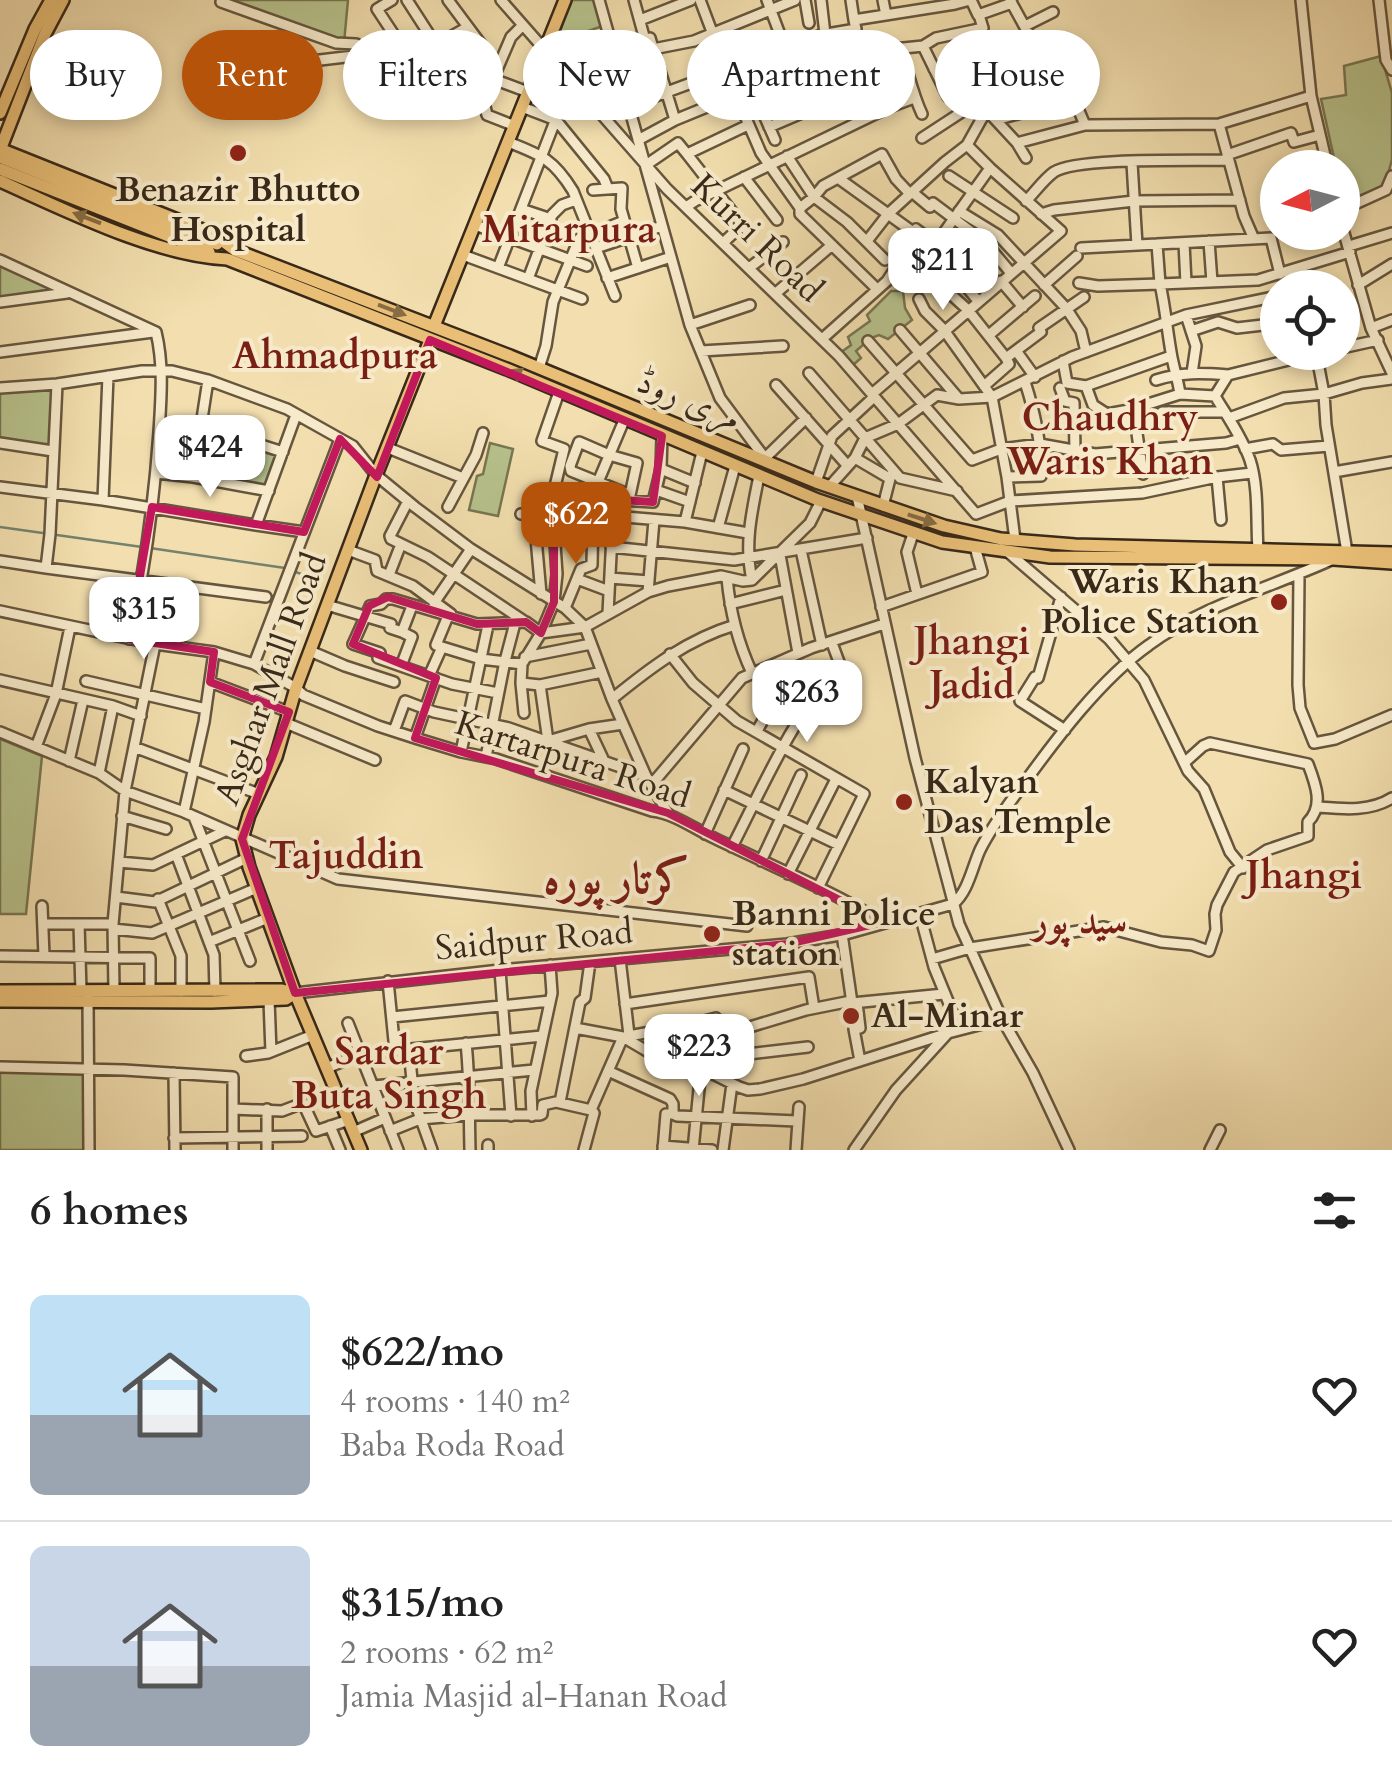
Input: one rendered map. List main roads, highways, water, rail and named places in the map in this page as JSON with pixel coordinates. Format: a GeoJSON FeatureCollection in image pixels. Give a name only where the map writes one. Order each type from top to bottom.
{"type":"FeatureCollection","features":[{"type":"Feature","properties":{"kind":"main road"},"geometry":{"type":"LineString","coordinates":[[0,113],[51,0]]}},
{"type":"Feature","properties":{"kind":"main road"},"geometry":{"type":"LineString","coordinates":[[64,0],[45,34],[0,151],[98,203]]}},
{"type":"Feature","properties":{"kind":"main road"},"geometry":{"type":"LineString","coordinates":[[434,326],[565,0]]}},
{"type":"Feature","properties":{"kind":"main road"},"geometry":{"type":"LineString","coordinates":[[14,110],[12,138],[22,157]]}},
{"type":"Feature","properties":{"kind":"main road","name":"مری روڈ"},"geometry":{"type":"LineString","coordinates":[[0,151],[214,235],[231,255],[430,340],[821,501],[913,534],[974,548],[1050,557],[1392,563]]}},
{"type":"Feature","properties":{"kind":"main road"},"geometry":{"type":"LineString","coordinates":[[0,168],[231,255]]}},
{"type":"Feature","properties":{"kind":"main road","name":"مری روڈ"},"geometry":{"type":"LineString","coordinates":[[0,181],[64,210],[186,254],[231,255],[434,326],[816,482],[944,526],[1015,540],[1075,545],[1392,553]]}},
{"type":"Feature","properties":{"kind":"main road","name":"Asghar Mall Road"},"geometry":{"type":"LineString","coordinates":[[361,1150],[295,993],[242,839],[430,340]]}},
{"type":"Feature","properties":{"kind":"main road","name":"Saidpur Road"},"geometry":{"type":"LineString","coordinates":[[0,991],[270,1000],[286,999],[295,993]]}},
{"type":"Feature","properties":{"kind":"main road","name":"Saidpur Road"},"geometry":{"type":"LineString","coordinates":[[0,1001],[114,991],[295,993]]}},
{"type":"Feature","properties":{"kind":"waterway"},"geometry":{"type":"LineString","coordinates":[[0,527],[142,547]]}},
{"type":"Feature","properties":{"kind":"waterway"},"geometry":{"type":"LineString","coordinates":[[150,548],[285,568]]}},
{"type":"Feature","properties":{"kind":"waterway"},"geometry":{"type":"LineString","coordinates":[[293,571],[320,581]]}},
{"type":"Feature","properties":{"kind":"place","name":"Benazir Bhutto Hospital"},"geometry":{"type":"Point","coordinates":[238,153]}},
{"type":"Feature","properties":{"kind":"place","name":"Waris Khan Police Station"},"geometry":{"type":"Point","coordinates":[1279,602]}},
{"type":"Feature","properties":{"kind":"place","name":"Kalyan Das Temple"},"geometry":{"type":"Point","coordinates":[904,802]}},
{"type":"Feature","properties":{"kind":"place","name":"Banni Police station"},"geometry":{"type":"Point","coordinates":[712,934]}},
{"type":"Feature","properties":{"kind":"place","name":"Al-Minar"},"geometry":{"type":"Point","coordinates":[851,1016]}},
{"type":"Feature","properties":{"kind":"district","name":"Mitarpura"},"geometry":{"type":"Point","coordinates":[569,230]}},
{"type":"Feature","properties":{"kind":"district","name":"Ahmadpura"},"geometry":{"type":"Point","coordinates":[335,356]}},
{"type":"Feature","properties":{"kind":"district","name":"Chaudhry Waris Khan"},"geometry":{"type":"Point","coordinates":[1110,440]}},
{"type":"Feature","properties":{"kind":"district","name":"Jhangi Jadid"},"geometry":{"type":"Point","coordinates":[972,664]}},
{"type":"Feature","properties":{"kind":"district","name":"Tajuddin"},"geometry":{"type":"Point","coordinates":[346,856]}},
{"type":"Feature","properties":{"kind":"district","name":"Jhangi"},"geometry":{"type":"Point","coordinates":[1304,876]}},
{"type":"Feature","properties":{"kind":"district","name":"کرتار پورہ"},"geometry":{"type":"Point","coordinates":[616,878]}},
{"type":"Feature","properties":{"kind":"district","name":"سید پور"},"geometry":{"type":"Point","coordinates":[1080,921]}},
{"type":"Feature","properties":{"kind":"district","name":"Sardar Buta Singh"},"geometry":{"type":"Point","coordinates":[389,1074]}}]}
